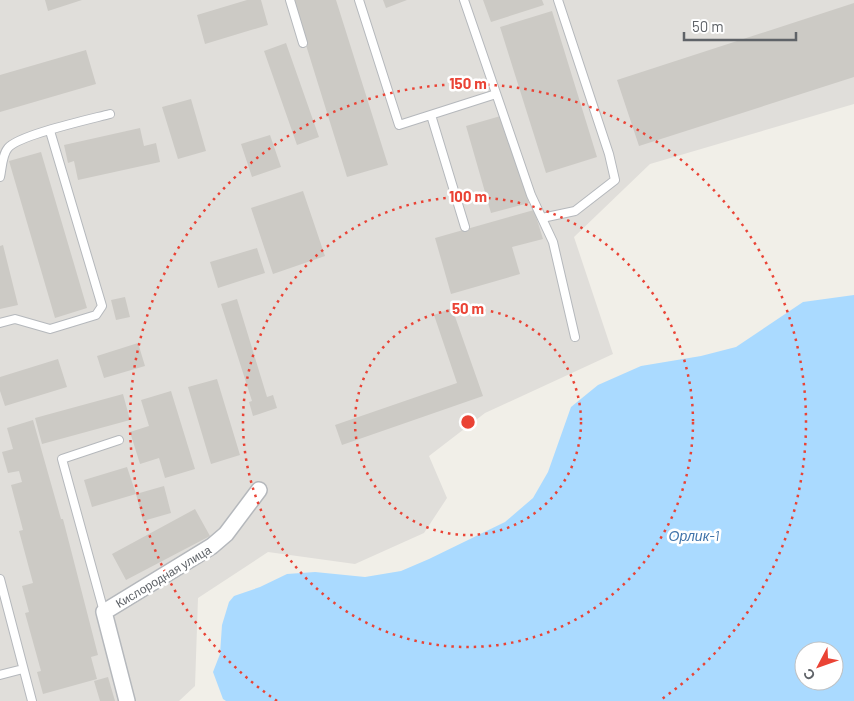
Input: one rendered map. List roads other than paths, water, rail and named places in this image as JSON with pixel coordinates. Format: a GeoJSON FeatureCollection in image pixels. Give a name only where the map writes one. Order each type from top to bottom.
{"type":"FeatureCollection","features":[{"type":"Feature","properties":{"kind":"street","name":"Кислородная улица"},"geometry":{"type":"LineString","coordinates":[[127,701],[104,612],[212,546],[226,534],[259,490]]}},
{"type":"Feature","properties":{"kind":"lane"},"geometry":{"type":"LineString","coordinates":[[290,0],[303,43]]}},
{"type":"Feature","properties":{"kind":"lane"},"geometry":{"type":"LineString","coordinates":[[358,0],[399,125],[496,94]]}},
{"type":"Feature","properties":{"kind":"lane"},"geometry":{"type":"LineString","coordinates":[[464,0],[530,195],[553,242],[575,337]]}},
{"type":"Feature","properties":{"kind":"lane"},"geometry":{"type":"LineString","coordinates":[[542,218],[575,211],[615,180],[558,0]]}},
{"type":"Feature","properties":{"kind":"lane"},"geometry":{"type":"LineString","coordinates":[[0,177],[5,152],[10,146],[50,131],[110,114]]}},
{"type":"Feature","properties":{"kind":"lane"},"geometry":{"type":"LineString","coordinates":[[431,115],[465,227]]}},
{"type":"Feature","properties":{"kind":"lane"},"geometry":{"type":"LineString","coordinates":[[0,324],[15,320],[50,329],[96,316],[102,306],[50,131]]}},
{"type":"Feature","properties":{"kind":"lane"},"geometry":{"type":"LineString","coordinates":[[104,612],[62,459],[119,440]]}},
{"type":"Feature","properties":{"kind":"lane"},"geometry":{"type":"LineString","coordinates":[[0,583],[32,701]]}},
{"type":"Feature","properties":{"kind":"lane"},"geometry":{"type":"LineString","coordinates":[[0,675],[23,669]]}},
{"type":"Feature","properties":{"kind":"water","name":"Орлик-1"},"geometry":{"type":"Polygon","coordinates":[[[854,295],[854,701],[226,701],[223,699],[213,672],[220,654],[222,625],[229,602],[234,596],[260,587],[287,574],[315,572],[365,577],[401,571],[505,522],[533,498],[548,472],[571,407],[598,385],[641,366],[701,356],[736,347],[803,302],[854,295]]]}}]}
